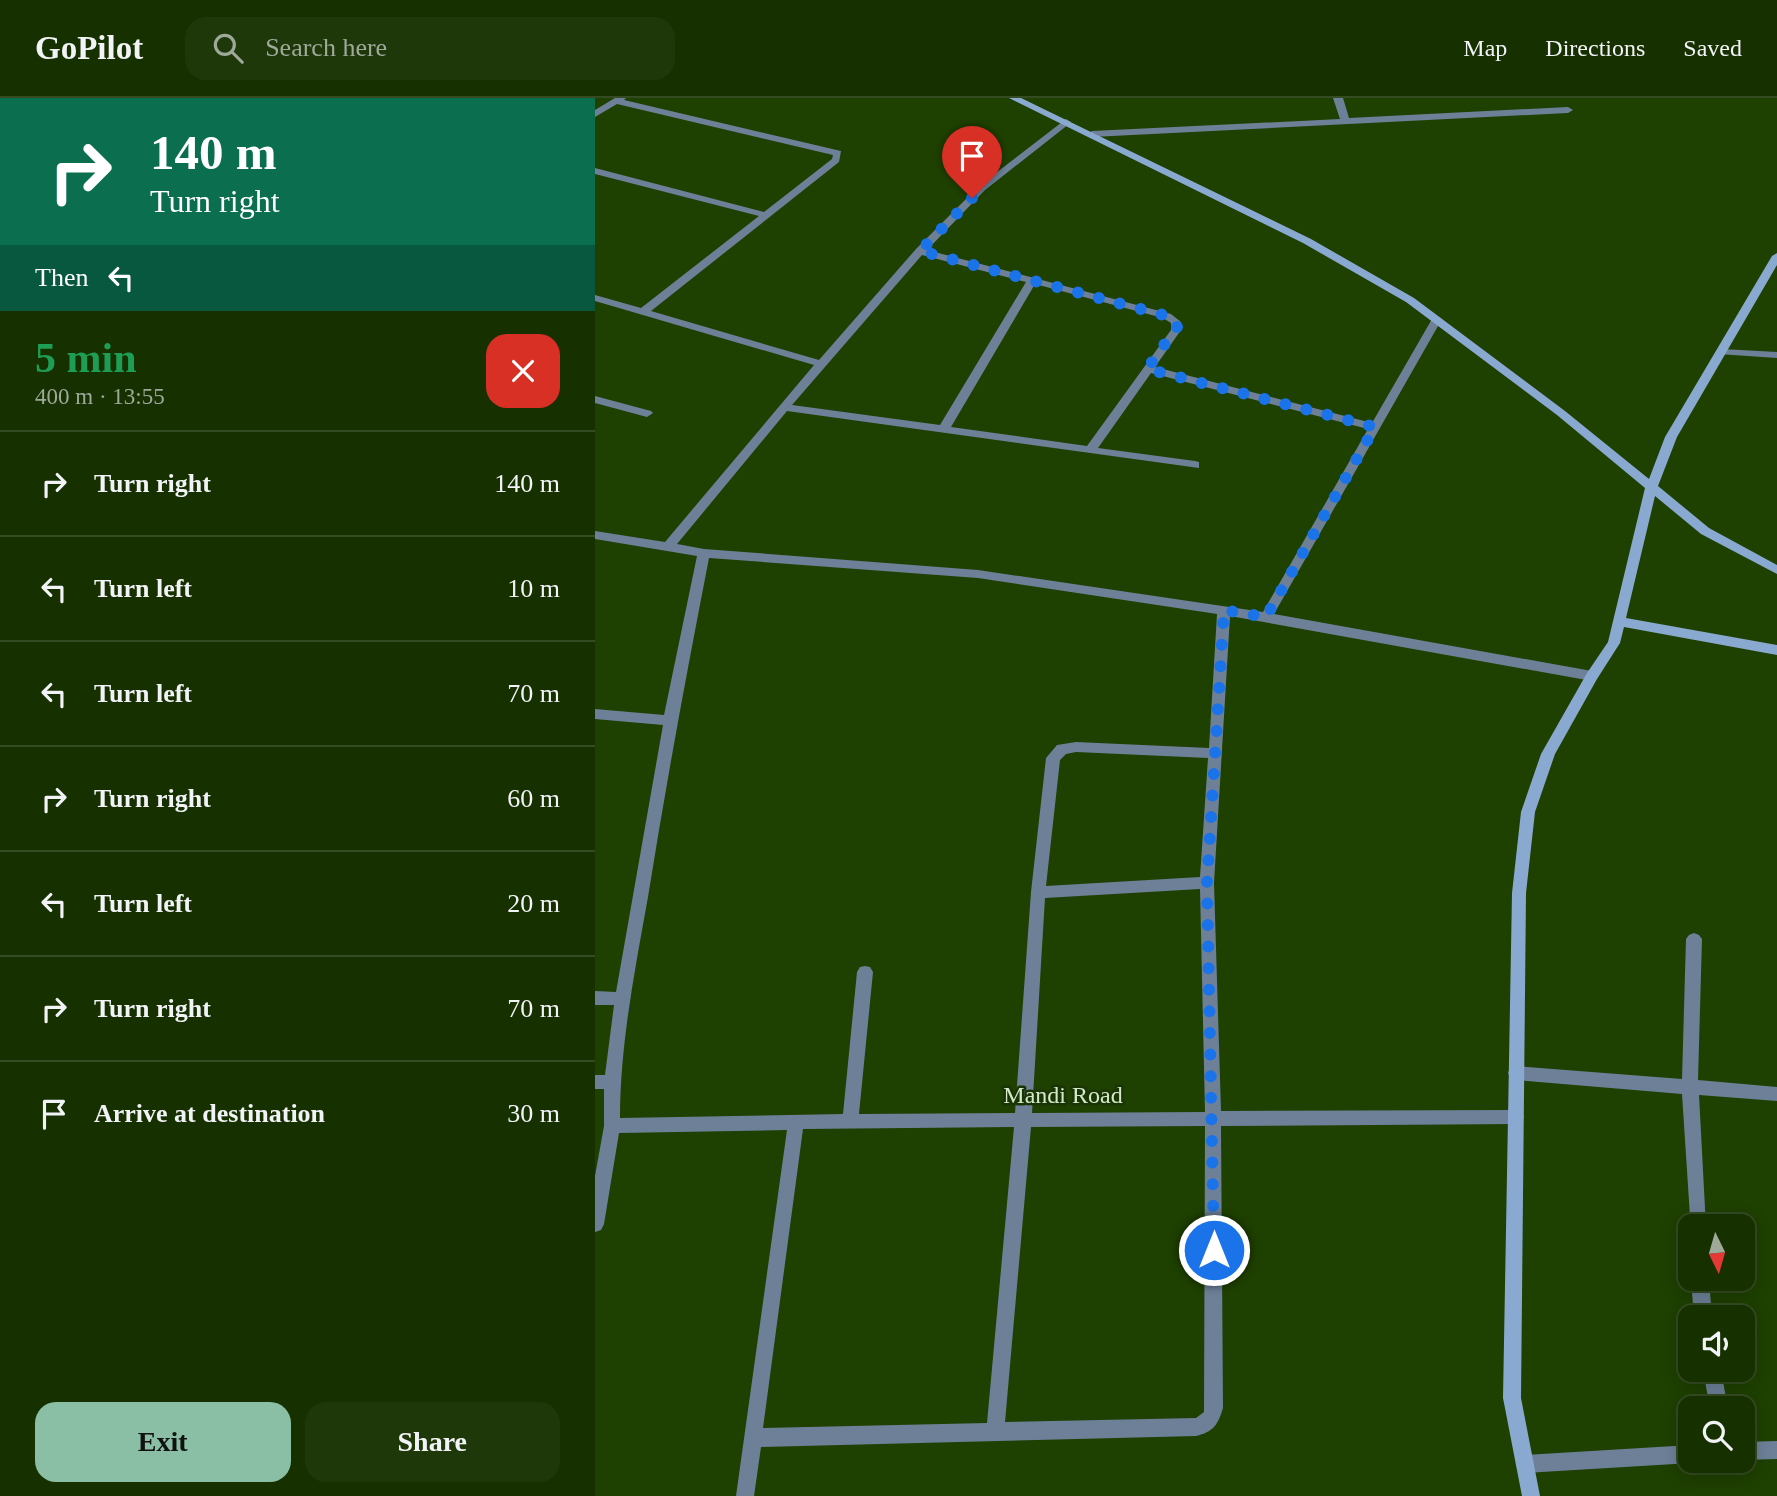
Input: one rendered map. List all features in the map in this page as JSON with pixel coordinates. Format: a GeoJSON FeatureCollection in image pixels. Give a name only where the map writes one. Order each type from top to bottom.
{"type":"FeatureCollection","features":[{"type":"Feature","properties":{"kind":"street"},"geometry":{"type":"LineString","coordinates":[[1014,98],[1307,241],[1410,300],[1561,412],[1705,531],[1777,569]]}},
{"type":"Feature","properties":{"kind":"street"},"geometry":{"type":"LineString","coordinates":[[1338,98],[1345,121]]}},
{"type":"Feature","properties":{"kind":"street"},"geometry":{"type":"LineString","coordinates":[[595,114],[618,99],[838,153],[836,160],[643,312]]}},
{"type":"Feature","properties":{"kind":"street"},"geometry":{"type":"LineString","coordinates":[[1092,134],[1568,110]]}},
{"type":"Feature","properties":{"kind":"street"},"geometry":{"type":"LineString","coordinates":[[667,548],[784,407],[920,251],[982,188],[1066,122]]}},
{"type":"Feature","properties":{"kind":"street"},"geometry":{"type":"LineString","coordinates":[[595,171],[766,215]]}},
{"type":"Feature","properties":{"kind":"street"},"geometry":{"type":"LineString","coordinates":[[920,251],[1167,316],[1176,322],[1175,330],[1090,450]]}},
{"type":"Feature","properties":{"kind":"street"},"geometry":{"type":"LineString","coordinates":[[1531,1496],[1511,1398],[1519,893],[1528,812],[1548,754],[1592,676],[1615,643],[1651,488],[1671,438],[1777,256]]}},
{"type":"Feature","properties":{"kind":"street"},"geometry":{"type":"LineString","coordinates":[[944,429],[1033,279]]}},
{"type":"Feature","properties":{"kind":"street"},"geometry":{"type":"LineString","coordinates":[[595,298],[821,364]]}},
{"type":"Feature","properties":{"kind":"street"},"geometry":{"type":"LineString","coordinates":[[1266,617],[1437,319]]}},
{"type":"Feature","properties":{"kind":"street"},"geometry":{"type":"LineString","coordinates":[[1722,352],[1777,355]]}},
{"type":"Feature","properties":{"kind":"street"},"geometry":{"type":"LineString","coordinates":[[1147,369],[1375,427]]}},
{"type":"Feature","properties":{"kind":"street"},"geometry":{"type":"LineString","coordinates":[[595,399],[647,413]]}},
{"type":"Feature","properties":{"kind":"street"},"geometry":{"type":"LineString","coordinates":[[784,407],[1195,465]]}},
{"type":"Feature","properties":{"kind":"street"},"geometry":{"type":"LineString","coordinates":[[595,536],[704,552],[978,574],[1224,610],[1592,676]]}},
{"type":"Feature","properties":{"kind":"street"},"geometry":{"type":"LineString","coordinates":[[595,1224],[612,1126],[603,1082],[623,999],[670,721],[704,552]]}},
{"type":"Feature","properties":{"kind":"street"},"geometry":{"type":"LineString","coordinates":[[753,1438],[1196,1427],[1204,1426],[1211,1419],[1214,1408],[1213,1118],[1207,883],[1224,610]]}},
{"type":"Feature","properties":{"kind":"street"},"geometry":{"type":"LineString","coordinates":[[1621,622],[1777,650]]}},
{"type":"Feature","properties":{"kind":"street"},"geometry":{"type":"LineString","coordinates":[[595,714],[670,721]]}},
{"type":"Feature","properties":{"kind":"street"},"geometry":{"type":"LineString","coordinates":[[995,1431],[1023,1120],[1038,892],[1055,753],[1076,747],[1213,753]]}},
{"type":"Feature","properties":{"kind":"street"},"geometry":{"type":"LineString","coordinates":[[1038,892],[1207,883]]}},
{"type":"Feature","properties":{"kind":"street"},"geometry":{"type":"LineString","coordinates":[[1694,939],[1690,1085],[1696,1214]]}},
{"type":"Feature","properties":{"kind":"street"},"geometry":{"type":"LineString","coordinates":[[850,1121],[865,972]]}},
{"type":"Feature","properties":{"kind":"street"},"geometry":{"type":"LineString","coordinates":[[595,998],[623,999]]}},
{"type":"Feature","properties":{"kind":"street"},"geometry":{"type":"LineString","coordinates":[[1516,1073],[1777,1094]]}},
{"type":"Feature","properties":{"kind":"street","name":"Mandi Road"},"geometry":{"type":"LineString","coordinates":[[612,1126],[850,1121],[1516,1117]]}},
{"type":"Feature","properties":{"kind":"street"},"geometry":{"type":"LineString","coordinates":[[745,1496],[796,1122]]}},
{"type":"Feature","properties":{"kind":"street"},"geometry":{"type":"LineString","coordinates":[[1755,1451],[1777,1450]]}},
{"type":"Feature","properties":{"kind":"street"},"geometry":{"type":"LineString","coordinates":[[1525,1464],[1678,1455]]}},
{"type":"Feature","properties":{"kind":"route"},"geometry":{"type":"LineString","coordinates":[[972,198],[920,251],[1167,316],[1176,322],[1177,327],[1147,369],[1375,427],[1266,617],[1224,610],[1207,883],[1214,1250]]}}]}
